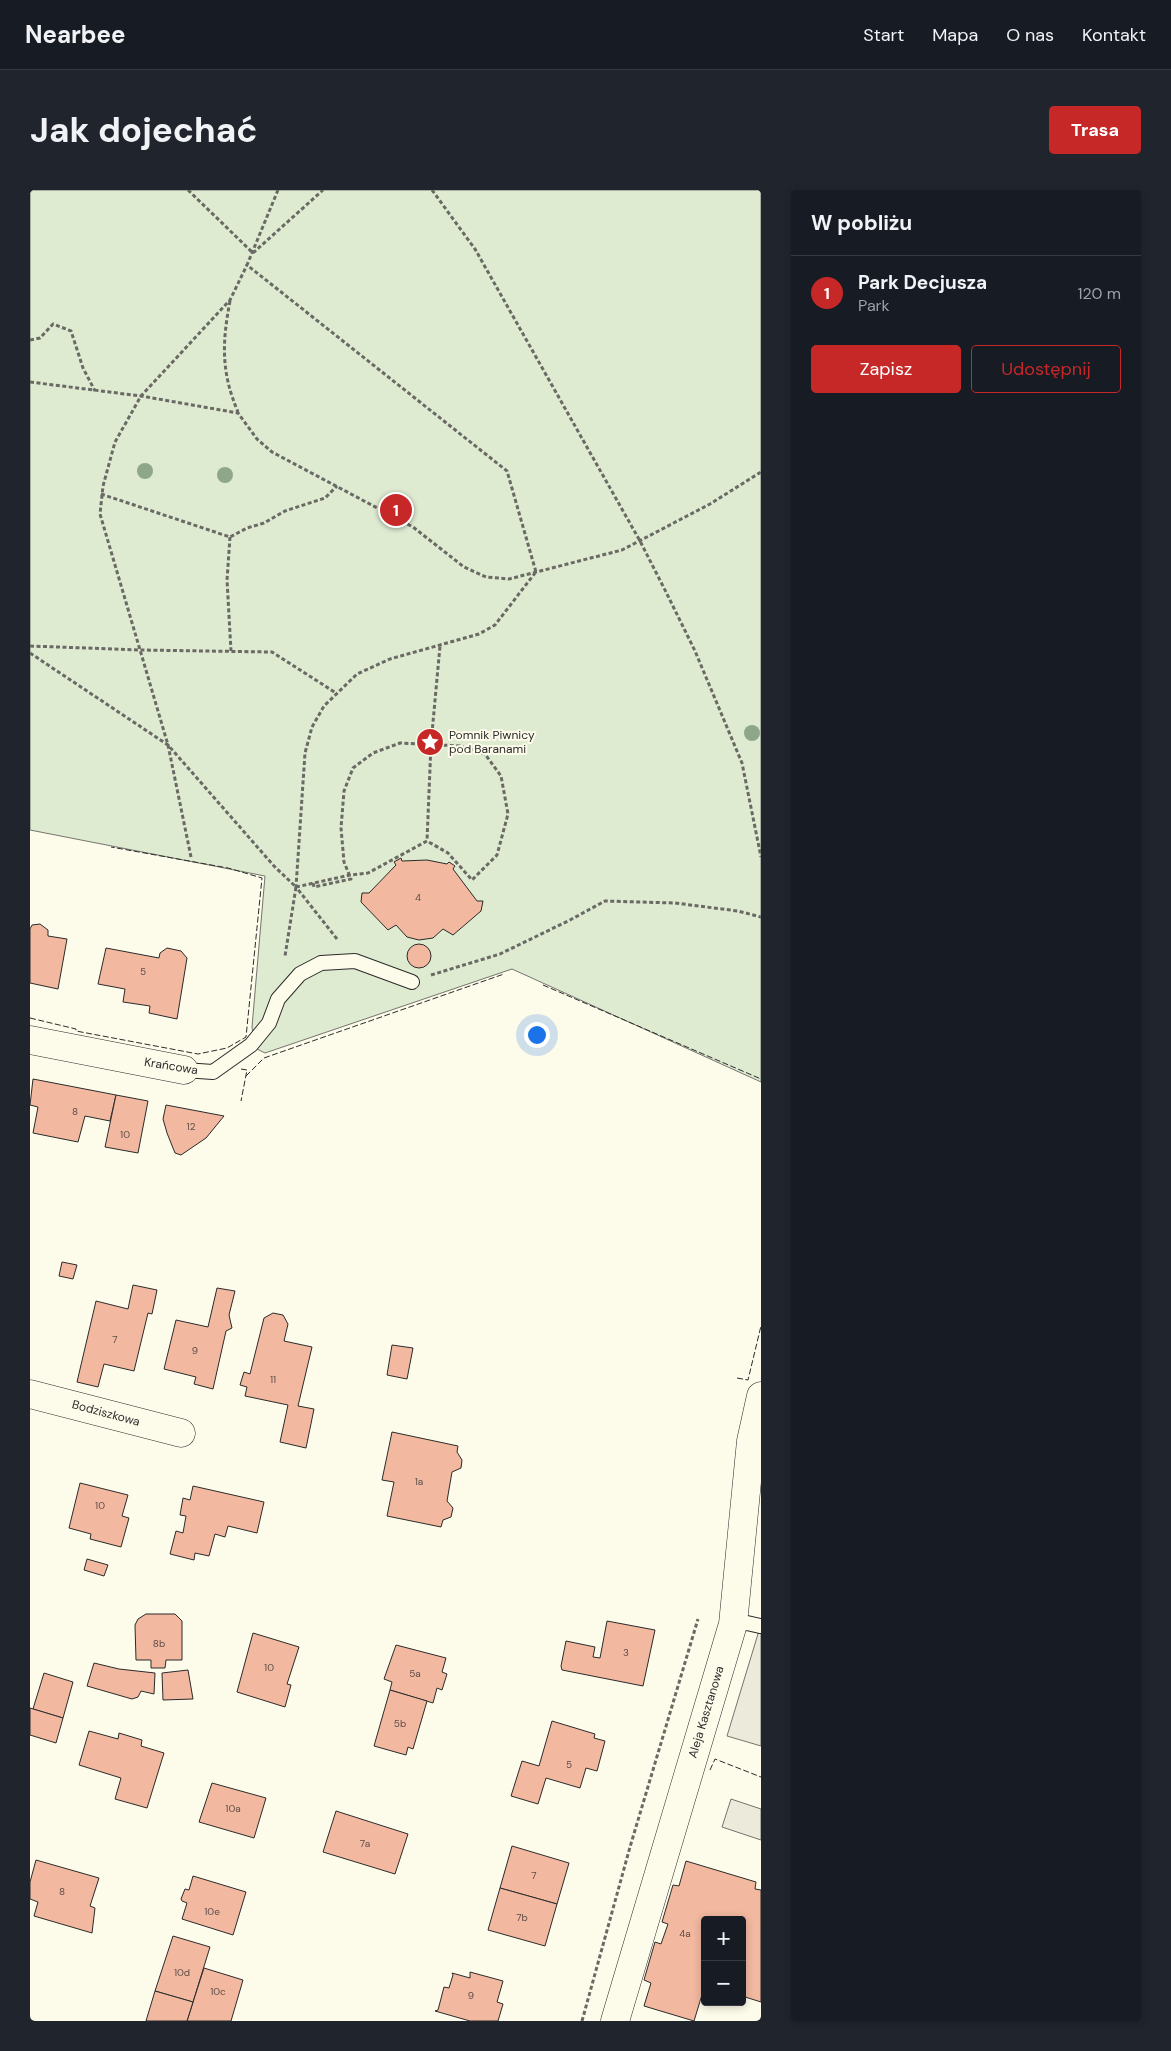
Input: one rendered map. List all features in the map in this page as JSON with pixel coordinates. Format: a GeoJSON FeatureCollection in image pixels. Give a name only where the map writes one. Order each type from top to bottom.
{"type":"FeatureCollection","features":[{"type":"Feature","properties":{"kind":"street","name":"Krańcowa"},"geometry":{"type":"LineString","coordinates":[[30,1040],[184,1070]]}},
{"type":"Feature","properties":{"kind":"street","name":"Bodziszkowa"},"geometry":{"type":"LineString","coordinates":[[30,1394],[181,1433]]}},
{"type":"Feature","properties":{"kind":"street","name":"Aleja Kasztanowa"},"geometry":{"type":"LineString","coordinates":[[615,2021],[733,1624],[751,1441],[761,1396]]}},
{"type":"Feature","properties":{"kind":"lane","name":"Krańcowa"},"geometry":{"type":"LineString","coordinates":[[184,1070],[213,1072],[251,1045],[269,1023],[278,999],[300,974],[320,964],[355,961],[412,982]]}},
{"type":"Feature","properties":{"kind":"lane"},"geometry":{"type":"LineString","coordinates":[[733,1624],[747,1623],[760,1626]]}},
{"type":"Feature","properties":{"kind":"path"},"geometry":{"type":"LineString","coordinates":[[188,190],[253,253]]}},
{"type":"Feature","properties":{"kind":"path"},"geometry":{"type":"LineString","coordinates":[[278,190],[253,253],[230,300],[225,329],[224,356],[229,390],[238,413],[257,439],[272,452],[413,527],[464,567],[486,577],[509,579],[622,550],[710,504],[761,472]]}},
{"type":"Feature","properties":{"kind":"path"},"geometry":{"type":"LineString","coordinates":[[253,253],[323,190]]}},
{"type":"Feature","properties":{"kind":"path"},"geometry":{"type":"LineString","coordinates":[[432,190],[475,249],[640,541],[695,651],[742,763],[761,857]]}},
{"type":"Feature","properties":{"kind":"path"},"geometry":{"type":"LineString","coordinates":[[246,265],[507,471],[536,572]]}},
{"type":"Feature","properties":{"kind":"path"},"geometry":{"type":"LineString","coordinates":[[191,857],[168,746],[100,514],[102,494],[115,442],[140,396],[230,300]]}},
{"type":"Feature","properties":{"kind":"path"},"geometry":{"type":"LineString","coordinates":[[30,340],[40,338],[53,324],[72,331],[83,368],[95,391]]}},
{"type":"Feature","properties":{"kind":"path"},"geometry":{"type":"LineString","coordinates":[[30,382],[140,396],[238,413]]}},
{"type":"Feature","properties":{"kind":"path"},"geometry":{"type":"LineString","coordinates":[[102,494],[230,537],[247,528],[264,523],[285,511],[325,498],[337,486]]}},
{"type":"Feature","properties":{"kind":"path"},"geometry":{"type":"LineString","coordinates":[[230,537],[227,580],[231,651]]}},
{"type":"Feature","properties":{"kind":"path"},"geometry":{"type":"LineString","coordinates":[[278,999],[296,887],[305,753],[312,726],[324,706],[357,674],[390,659],[479,634],[495,625],[536,572]]}},
{"type":"Feature","properties":{"kind":"path"},"geometry":{"type":"LineString","coordinates":[[30,646],[272,652],[336,694]]}},
{"type":"Feature","properties":{"kind":"path"},"geometry":{"type":"LineString","coordinates":[[427,841],[431,744],[440,646]]}},
{"type":"Feature","properties":{"kind":"path"},"geometry":{"type":"LineString","coordinates":[[30,653],[168,746],[274,866],[296,887],[355,961]]}},
{"type":"Feature","properties":{"kind":"path"},"geometry":{"type":"LineString","coordinates":[[296,887],[313,883],[314,887],[351,879],[344,862],[341,828],[344,791],[353,768],[373,753],[400,742],[460,746],[485,754],[501,776],[508,814],[497,855],[472,880],[448,853],[427,841]]}},
{"type":"Feature","properties":{"kind":"path"},"geometry":{"type":"LineString","coordinates":[[350,875],[368,873],[427,841]]}},
{"type":"Feature","properties":{"kind":"path"},"geometry":{"type":"LineString","coordinates":[[412,982],[500,954],[606,901],[675,903],[738,911],[761,917]]}},
{"type":"Feature","properties":{"kind":"path"},"geometry":{"type":"LineString","coordinates":[[582,2021],[630,1847],[698,1619]]}},
{"type":"Feature","properties":{"kind":"green space"},"geometry":{"type":"Polygon","coordinates":[[[30,190],[761,190],[761,1082],[512,969],[265,1053],[255,1048],[252,1027],[265,876],[30,830],[30,190]]]}},
{"type":"Feature","properties":{"kind":"shaded area"},"geometry":{"type":"Polygon","coordinates":[[[761,1624],[761,1746],[727,1736],[761,1624]]]}},
{"type":"Feature","properties":{"kind":"shaded area"},"geometry":{"type":"Polygon","coordinates":[[[731,1799],[761,1809],[761,1840],[722,1827],[731,1799]]]}},
{"type":"Feature","properties":{"kind":"building"},"geometry":{"type":"Polygon","coordinates":[[[401,858],[402,861],[427,860],[447,864],[449,862],[455,866],[453,869],[477,901],[483,901],[481,911],[453,935],[443,929],[433,938],[419,940],[407,937],[396,925],[388,930],[361,902],[362,893],[369,893],[396,865],[394,862],[401,858]]]}},
{"type":"Feature","properties":{"kind":"building"},"geometry":{"type":"Polygon","coordinates":[[[40,924],[48,930],[48,936],[67,939],[58,989],[30,983],[30,929],[32,925],[40,924]]]}},
{"type":"Feature","properties":{"kind":"building"},"geometry":{"type":"Polygon","coordinates":[[[419,944],[428,947],[431,956],[428,965],[419,968],[410,965],[407,956],[410,947],[419,944]]]}},
{"type":"Feature","properties":{"kind":"building"},"geometry":{"type":"Polygon","coordinates":[[[106,948],[159,958],[160,953],[167,948],[181,951],[187,958],[177,1019],[149,1013],[150,1006],[123,1002],[125,989],[98,984],[106,948]]]}},
{"type":"Feature","properties":{"kind":"building"},"geometry":{"type":"Polygon","coordinates":[[[33,1079],[116,1095],[110,1121],[85,1116],[78,1142],[33,1133],[38,1107],[30,1105],[33,1079]]]}},
{"type":"Feature","properties":{"kind":"building"},"geometry":{"type":"Polygon","coordinates":[[[116,1095],[148,1101],[138,1153],[105,1147],[116,1095]]]}},
{"type":"Feature","properties":{"kind":"building"},"geometry":{"type":"Polygon","coordinates":[[[166,1105],[224,1116],[206,1138],[181,1155],[175,1153],[167,1133],[163,1119],[166,1105]]]}},
{"type":"Feature","properties":{"kind":"building"},"geometry":{"type":"Polygon","coordinates":[[[62,1262],[77,1265],[73,1279],[59,1276],[62,1262]]]}},
{"type":"Feature","properties":{"kind":"building"},"geometry":{"type":"Polygon","coordinates":[[[133,1285],[157,1290],[152,1314],[148,1313],[134,1371],[104,1364],[98,1387],[77,1382],[96,1301],[128,1309],[133,1285]]]}},
{"type":"Feature","properties":{"kind":"building"},"geometry":{"type":"Polygon","coordinates":[[[217,1288],[235,1291],[229,1315],[232,1328],[226,1331],[213,1389],[194,1384],[196,1377],[164,1369],[176,1320],[208,1327],[217,1288]]]}},
{"type":"Feature","properties":{"kind":"building"},"geometry":{"type":"Polygon","coordinates":[[[273,1313],[283,1315],[288,1324],[284,1341],[312,1347],[298,1406],[314,1409],[306,1448],[280,1442],[288,1405],[245,1396],[247,1387],[240,1385],[244,1372],[250,1374],[264,1318],[273,1313]]]}},
{"type":"Feature","properties":{"kind":"building"},"geometry":{"type":"Polygon","coordinates":[[[392,1345],[413,1348],[407,1379],[387,1375],[392,1345]]]}},
{"type":"Feature","properties":{"kind":"building"},"geometry":{"type":"Polygon","coordinates":[[[392,1432],[458,1446],[457,1452],[462,1460],[461,1468],[452,1472],[447,1501],[453,1508],[451,1517],[443,1520],[441,1527],[387,1516],[394,1482],[382,1480],[392,1432]]]}},
{"type":"Feature","properties":{"kind":"building"},"geometry":{"type":"Polygon","coordinates":[[[80,1483],[128,1495],[122,1516],[129,1518],[121,1547],[90,1539],[91,1534],[69,1528],[80,1483]]]}},
{"type":"Feature","properties":{"kind":"building"},"geometry":{"type":"Polygon","coordinates":[[[193,1486],[264,1502],[257,1533],[228,1526],[225,1537],[215,1534],[209,1556],[195,1553],[194,1560],[170,1554],[176,1531],[183,1533],[186,1516],[180,1515],[183,1498],[190,1500],[193,1486]]]}},
{"type":"Feature","properties":{"kind":"building"},"geometry":{"type":"Polygon","coordinates":[[[87,1559],[108,1565],[104,1576],[84,1570],[87,1559]]]}},
{"type":"Feature","properties":{"kind":"building"},"geometry":{"type":"Polygon","coordinates":[[[146,1614],[175,1614],[182,1621],[182,1660],[166,1660],[165,1668],[151,1668],[151,1660],[136,1660],[135,1625],[138,1619],[146,1614]]]}},
{"type":"Feature","properties":{"kind":"building"},"geometry":{"type":"Polygon","coordinates":[[[607,1621],[655,1630],[643,1686],[562,1670],[561,1666],[566,1641],[595,1647],[593,1657],[600,1658],[607,1621]]]}},
{"type":"Feature","properties":{"kind":"building"},"geometry":{"type":"Polygon","coordinates":[[[253,1633],[299,1647],[287,1684],[291,1685],[285,1707],[237,1692],[253,1633]]]}},
{"type":"Feature","properties":{"kind":"building"},"geometry":{"type":"Polygon","coordinates":[[[396,1645],[446,1658],[442,1672],[447,1674],[442,1690],[437,1688],[433,1703],[390,1690],[392,1682],[384,1679],[396,1645]]]}},
{"type":"Feature","properties":{"kind":"building"},"geometry":{"type":"Polygon","coordinates":[[[94,1663],[119,1669],[155,1673],[154,1694],[141,1691],[138,1697],[132,1699],[87,1686],[94,1663]]]}},
{"type":"Feature","properties":{"kind":"building"},"geometry":{"type":"Polygon","coordinates":[[[188,1670],[193,1699],[163,1700],[162,1673],[188,1670]]]}},
{"type":"Feature","properties":{"kind":"building"},"geometry":{"type":"Polygon","coordinates":[[[44,1673],[73,1682],[63,1718],[33,1709],[44,1673]]]}},
{"type":"Feature","properties":{"kind":"building"},"geometry":{"type":"Polygon","coordinates":[[[390,1690],[427,1701],[413,1749],[408,1747],[406,1755],[374,1746],[390,1690]]]}},
{"type":"Feature","properties":{"kind":"building"},"geometry":{"type":"Polygon","coordinates":[[[30,1708],[63,1718],[56,1743],[30,1735],[30,1708]]]}},
{"type":"Feature","properties":{"kind":"building"},"geometry":{"type":"Polygon","coordinates":[[[552,1721],[595,1734],[594,1738],[605,1741],[597,1771],[586,1768],[580,1788],[546,1778],[538,1804],[511,1796],[522,1761],[539,1766],[552,1721]]]}},
{"type":"Feature","properties":{"kind":"building"},"geometry":{"type":"Polygon","coordinates":[[[89,1731],[118,1739],[119,1733],[142,1740],[141,1746],[164,1753],[147,1808],[115,1799],[121,1778],[79,1765],[89,1731]]]}},
{"type":"Feature","properties":{"kind":"building"},"geometry":{"type":"Polygon","coordinates":[[[212,1783],[266,1798],[254,1838],[199,1822],[212,1783]]]}},
{"type":"Feature","properties":{"kind":"building"},"geometry":{"type":"Polygon","coordinates":[[[336,1811],[408,1834],[395,1874],[323,1852],[336,1811]]]}},
{"type":"Feature","properties":{"kind":"building"},"geometry":{"type":"Polygon","coordinates":[[[512,1846],[569,1863],[557,1904],[500,1888],[512,1846]]]}},
{"type":"Feature","properties":{"kind":"building"},"geometry":{"type":"Polygon","coordinates":[[[36,1860],[99,1878],[90,1906],[95,1908],[92,1933],[34,1916],[38,1902],[30,1899],[30,1882],[36,1860]]]}},
{"type":"Feature","properties":{"kind":"building"},"geometry":{"type":"Polygon","coordinates":[[[686,1861],[756,1882],[755,1889],[761,1890],[761,2002],[746,1997],[746,1916],[701,1916],[701,1998],[694,2021],[644,2006],[651,1983],[644,1980],[655,1942],[661,1944],[668,1924],[662,1922],[673,1885],[679,1886],[686,1861]]]}},
{"type":"Feature","properties":{"kind":"building"},"geometry":{"type":"Polygon","coordinates":[[[193,1876],[246,1892],[233,1935],[182,1919],[187,1903],[181,1899],[185,1889],[189,1890],[193,1876]]]}},
{"type":"Feature","properties":{"kind":"building"},"geometry":{"type":"Polygon","coordinates":[[[500,1888],[557,1904],[545,1946],[488,1930],[500,1888]]]}},
{"type":"Feature","properties":{"kind":"building"},"geometry":{"type":"Polygon","coordinates":[[[173,1936],[210,1947],[193,2002],[155,1991],[173,1936]]]}},
{"type":"Feature","properties":{"kind":"building"},"geometry":{"type":"Polygon","coordinates":[[[204,1968],[243,1980],[231,2021],[187,2021],[204,1968]]]}},
{"type":"Feature","properties":{"kind":"building"},"geometry":{"type":"Polygon","coordinates":[[[470,1972],[503,1981],[497,2002],[503,2004],[498,2021],[470,2021],[435,2011],[438,2010],[444,1987],[449,1988],[452,1973],[470,1978],[470,1972]]]}},
{"type":"Feature","properties":{"kind":"building"},"geometry":{"type":"Polygon","coordinates":[[[155,1991],[193,2002],[187,2021],[146,2021],[155,1991]]]}},
{"type":"Feature","properties":{"kind":"fence"},"geometry":{"type":"LineString","coordinates":[[30,1018],[76,1029],[76,1031],[198,1054],[227,1048],[246,1037],[262,878],[228,868],[111,847]]}},
{"type":"Feature","properties":{"kind":"fence"},"geometry":{"type":"LineString","coordinates":[[246,1076],[264,1058],[504,974]]}},
{"type":"Feature","properties":{"kind":"fence"},"geometry":{"type":"LineString","coordinates":[[543,985],[761,1079]]}},
{"type":"Feature","properties":{"kind":"fence"},"geometry":{"type":"LineString","coordinates":[[241,1069],[247,1070],[241,1101]]}},
{"type":"Feature","properties":{"kind":"fence"},"geometry":{"type":"LineString","coordinates":[[737,1378],[748,1380],[761,1326]]}},
{"type":"Feature","properties":{"kind":"fence"},"geometry":{"type":"LineString","coordinates":[[710,1770],[715,1759],[761,1777]]}},
{"type":"Feature","properties":{"kind":"place","name":"Park Decjusza"},"geometry":{"type":"Point","coordinates":[396,510]}},
{"type":"Feature","properties":{"kind":"place","name":"Pomnik Piwnicy pod Baranami"},"geometry":{"type":"Point","coordinates":[430,742]}}]}
